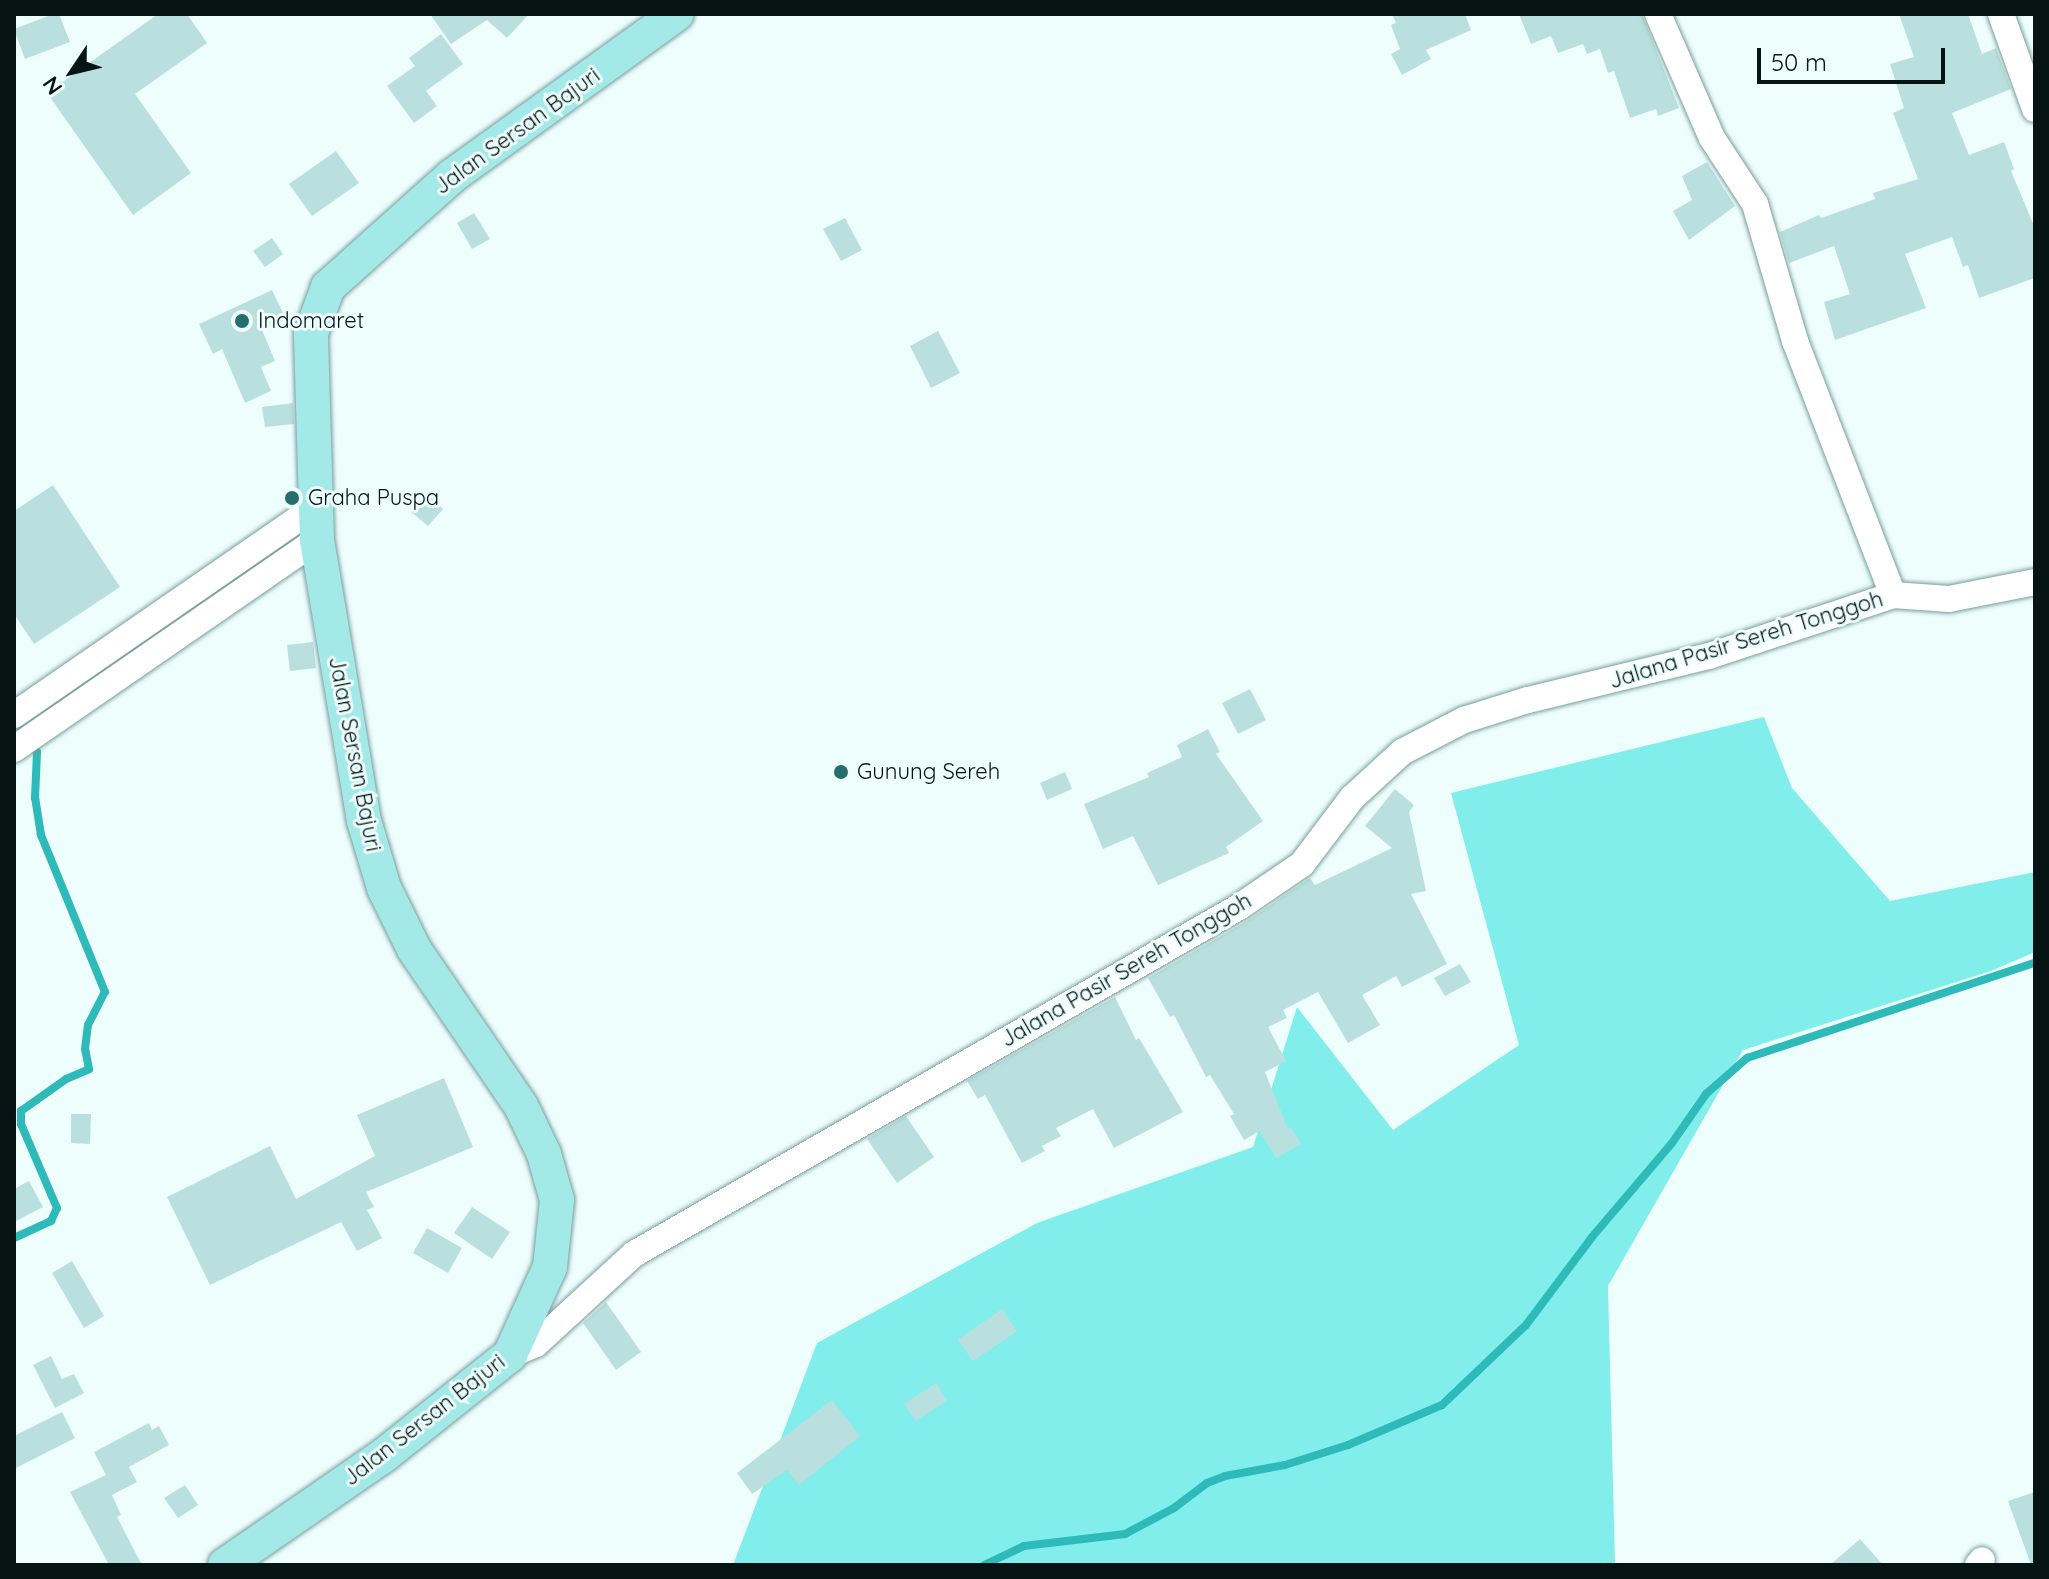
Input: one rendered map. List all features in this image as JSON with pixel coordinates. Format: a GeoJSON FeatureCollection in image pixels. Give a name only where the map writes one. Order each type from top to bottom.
{"type":"FeatureCollection","features":[{"type":"Feature","properties":{"kind":"main road","name":"Jalan Sersan Bajuri"},"geometry":{"type":"LineString","coordinates":[[225,1565],[383,1456],[510,1355],[550,1267],[557,1200],[544,1154],[521,1106],[414,949],[384,888],[364,821],[316,523],[311,333],[328,287],[452,176],[677,14]]}},
{"type":"Feature","properties":{"kind":"street"},"geometry":{"type":"LineString","coordinates":[[1658,14],[1712,138],[1755,204],[1795,341],[1893,595]]}},
{"type":"Feature","properties":{"kind":"street"},"geometry":{"type":"LineString","coordinates":[[2001,14],[2035,109]]}},
{"type":"Feature","properties":{"kind":"street"},"geometry":{"type":"LineString","coordinates":[[14,715],[316,523]]}},
{"type":"Feature","properties":{"kind":"street"},"geometry":{"type":"LineString","coordinates":[[14,749],[316,523]]}},
{"type":"Feature","properties":{"kind":"street","name":"Jalana Pasir Sereh Tonggoh"},"geometry":{"type":"LineString","coordinates":[[510,1355],[536,1344],[634,1254],[1004,1040],[1142,966],[1252,898],[1302,864],[1352,798],[1402,752],[1477,716],[1528,700],[1709,656],[1893,595],[1949,599],[2035,582]]}},
{"type":"Feature","properties":{"kind":"shaded area"},"geometry":{"type":"Polygon","coordinates":[[[1764,717],[1792,788],[1890,901],[2035,872],[2035,952],[1991,971],[1743,1050],[1608,1286],[1615,1565],[733,1565],[817,1343],[1037,1223],[1253,1147],[1297,1007],[1393,1130],[1519,1045],[1451,793],[1764,717]]]}},
{"type":"Feature","properties":{"kind":"building"},"geometry":{"type":"Polygon","coordinates":[[[59,14],[70,42],[25,59],[14,29],[59,14]]]}},
{"type":"Feature","properties":{"kind":"building"},"geometry":{"type":"Polygon","coordinates":[[[158,14],[187,14],[207,43],[135,94],[191,173],[133,215],[47,93],[158,14]]]}},
{"type":"Feature","properties":{"kind":"building"},"geometry":{"type":"Polygon","coordinates":[[[430,14],[529,14],[507,38],[487,20],[451,44],[430,14]]]}},
{"type":"Feature","properties":{"kind":"building"},"geometry":{"type":"Polygon","coordinates":[[[1392,14],[1465,14],[1471,30],[1426,50],[1431,59],[1402,75],[1391,54],[1400,49],[1391,25],[1396,23],[1392,14]]]}},
{"type":"Feature","properties":{"kind":"building"},"geometry":{"type":"Polygon","coordinates":[[[1519,14],[1642,14],[1679,108],[1658,116],[1656,109],[1630,118],[1614,71],[1608,73],[1600,49],[1587,54],[1583,44],[1558,53],[1551,36],[1531,44],[1519,14]]]}},
{"type":"Feature","properties":{"kind":"building"},"geometry":{"type":"Polygon","coordinates":[[[1899,14],[1968,14],[1982,54],[1996,48],[2011,89],[1952,113],[1969,155],[2004,142],[2014,169],[2011,171],[2035,228],[2035,278],[1979,298],[1968,265],[1963,267],[1952,237],[1905,254],[1926,308],[1835,340],[1824,302],[1850,294],[1834,246],[1789,263],[1780,232],[1819,215],[1821,218],[1875,199],[1873,193],[1918,179],[1893,113],[1904,108],[1890,64],[1914,57],[1899,14]]]}},
{"type":"Feature","properties":{"kind":"building"},"geometry":{"type":"Polygon","coordinates":[[[441,34],[463,64],[426,91],[437,106],[414,123],[387,86],[415,66],[409,58],[441,34]]]}},
{"type":"Feature","properties":{"kind":"building"},"geometry":{"type":"Polygon","coordinates":[[[336,151],[359,183],[312,216],[289,184],[336,151]]]}},
{"type":"Feature","properties":{"kind":"building"},"geometry":{"type":"Polygon","coordinates":[[[1707,162],[1735,206],[1689,240],[1673,211],[1692,200],[1682,176],[1707,162]]]}},
{"type":"Feature","properties":{"kind":"building"},"geometry":{"type":"Polygon","coordinates":[[[474,213],[490,239],[472,249],[457,223],[474,213]]]}},
{"type":"Feature","properties":{"kind":"building"},"geometry":{"type":"Polygon","coordinates":[[[845,218],[862,250],[841,261],[823,229],[845,218]]]}},
{"type":"Feature","properties":{"kind":"building"},"geometry":{"type":"Polygon","coordinates":[[[272,238],[283,254],[265,267],[253,251],[272,238]]]}},
{"type":"Feature","properties":{"kind":"building"},"geometry":{"type":"Polygon","coordinates":[[[272,290],[286,319],[262,330],[275,361],[261,367],[271,391],[245,403],[222,349],[213,354],[199,324],[272,290]]]}},
{"type":"Feature","properties":{"kind":"building"},"geometry":{"type":"Polygon","coordinates":[[[938,331],[960,373],[931,388],[910,346],[938,331]]]}},
{"type":"Feature","properties":{"kind":"building"},"geometry":{"type":"Polygon","coordinates":[[[293,403],[294,424],[265,427],[262,407],[293,403]]]}},
{"type":"Feature","properties":{"kind":"building"},"geometry":{"type":"Polygon","coordinates":[[[53,485],[120,587],[34,644],[14,614],[14,511],[53,485]]]}},
{"type":"Feature","properties":{"kind":"building"},"geometry":{"type":"Polygon","coordinates":[[[427,494],[443,509],[428,526],[411,512],[427,494]]]}},
{"type":"Feature","properties":{"kind":"building"},"geometry":{"type":"Polygon","coordinates":[[[313,642],[316,668],[290,671],[287,645],[313,642]]]}},
{"type":"Feature","properties":{"kind":"building"},"geometry":{"type":"Polygon","coordinates":[[[1250,689],[1266,720],[1238,734],[1222,703],[1250,689]]]}},
{"type":"Feature","properties":{"kind":"building"},"geometry":{"type":"Polygon","coordinates":[[[1208,729],[1220,752],[1216,754],[1263,821],[1226,847],[1229,853],[1158,885],[1133,836],[1103,849],[1084,804],[1149,777],[1147,773],[1182,757],[1177,745],[1208,729]]]}},
{"type":"Feature","properties":{"kind":"building"},"geometry":{"type":"Polygon","coordinates":[[[1065,772],[1072,789],[1047,800],[1040,783],[1065,772]]]}},
{"type":"Feature","properties":{"kind":"building"},"geometry":{"type":"Polygon","coordinates":[[[1395,789],[1414,805],[1409,812],[1426,891],[1411,894],[1447,964],[1402,987],[1396,976],[1362,995],[1380,1025],[1348,1043],[1318,992],[1283,1010],[1287,1018],[1268,1027],[1286,1061],[1265,1072],[1288,1129],[1291,1127],[1301,1144],[1276,1158],[1260,1131],[1244,1140],[1230,1116],[1234,1114],[1210,1075],[1206,1077],[1174,1015],[1170,1017],[1148,978],[1247,921],[1310,878],[1315,885],[1392,848],[1365,826],[1395,789]]]}},
{"type":"Feature","properties":{"kind":"building"},"geometry":{"type":"Polygon","coordinates":[[[1460,964],[1471,982],[1445,996],[1434,978],[1460,964]]]}},
{"type":"Feature","properties":{"kind":"building"},"geometry":{"type":"Polygon","coordinates":[[[1115,997],[1136,1040],[1139,1038],[1183,1112],[1114,1148],[1093,1109],[1056,1128],[1061,1136],[1042,1146],[1045,1151],[1022,1163],[985,1095],[978,1099],[967,1081],[1115,997]]]}},
{"type":"Feature","properties":{"kind":"building"},"geometry":{"type":"Polygon","coordinates":[[[444,1078],[473,1147],[366,1192],[374,1207],[367,1210],[382,1238],[357,1251],[341,1222],[210,1285],[167,1197],[270,1146],[296,1199],[375,1156],[357,1115],[444,1078]]]}},
{"type":"Feature","properties":{"kind":"building"},"geometry":{"type":"Polygon","coordinates":[[[71,1114],[91,1114],[90,1144],[71,1143],[71,1114]]]}},
{"type":"Feature","properties":{"kind":"building"},"geometry":{"type":"Polygon","coordinates":[[[906,1116],[934,1157],[897,1183],[867,1139],[906,1116]]]}},
{"type":"Feature","properties":{"kind":"building"},"geometry":{"type":"Polygon","coordinates":[[[29,1181],[43,1207],[14,1222],[14,1189],[29,1181]]]}},
{"type":"Feature","properties":{"kind":"building"},"geometry":{"type":"Polygon","coordinates":[[[472,1207],[510,1232],[492,1259],[454,1233],[472,1207]]]}},
{"type":"Feature","properties":{"kind":"building"},"geometry":{"type":"Polygon","coordinates":[[[427,1228],[462,1248],[448,1273],[413,1253],[427,1228]]]}},
{"type":"Feature","properties":{"kind":"building"},"geometry":{"type":"Polygon","coordinates":[[[72,1261],[104,1316],[84,1328],[52,1273],[72,1261]]]}},
{"type":"Feature","properties":{"kind":"building"},"geometry":{"type":"Polygon","coordinates":[[[606,1302],[641,1352],[616,1370],[583,1323],[606,1302]]]}},
{"type":"Feature","properties":{"kind":"building"},"geometry":{"type":"Polygon","coordinates":[[[1002,1309],[1017,1331],[973,1361],[958,1340],[1002,1309]]]}},
{"type":"Feature","properties":{"kind":"building"},"geometry":{"type":"Polygon","coordinates":[[[51,1356],[62,1379],[74,1374],[84,1393],[55,1408],[33,1365],[51,1356]]]}},
{"type":"Feature","properties":{"kind":"building"},"geometry":{"type":"Polygon","coordinates":[[[936,1383],[947,1400],[916,1421],[904,1404],[936,1383]]]}},
{"type":"Feature","properties":{"kind":"building"},"geometry":{"type":"Polygon","coordinates":[[[832,1400],[860,1436],[799,1485],[787,1470],[752,1494],[737,1473],[832,1400]]]}},
{"type":"Feature","properties":{"kind":"building"},"geometry":{"type":"Polygon","coordinates":[[[62,1412],[75,1438],[14,1469],[14,1436],[62,1412]]]}},
{"type":"Feature","properties":{"kind":"building"},"geometry":{"type":"Polygon","coordinates":[[[149,1423],[152,1430],[159,1426],[169,1445],[129,1467],[137,1482],[112,1495],[121,1515],[117,1517],[142,1565],[109,1565],[70,1492],[106,1475],[94,1452],[149,1423]]]}},
{"type":"Feature","properties":{"kind":"building"},"geometry":{"type":"Polygon","coordinates":[[[185,1485],[198,1505],[178,1518],[164,1498],[185,1485]]]}},
{"type":"Feature","properties":{"kind":"building"},"geometry":{"type":"Polygon","coordinates":[[[2035,1492],[2035,1565],[2031,1565],[2008,1501],[2035,1492]]]}},
{"type":"Feature","properties":{"kind":"building"},"geometry":{"type":"Polygon","coordinates":[[[1860,1539],[1883,1565],[1830,1565],[1860,1539]]]}},
{"type":"Feature","properties":{"kind":"waterway"},"geometry":{"type":"LineString","coordinates":[[14,1238],[51,1221],[57,1208],[21,1124],[21,1111],[66,1079],[89,1069],[85,1049],[88,1025],[105,992],[41,835],[35,798],[37,752],[15,718]]}},
{"type":"Feature","properties":{"kind":"waterway"},"geometry":{"type":"LineString","coordinates":[[984,1565],[1024,1546],[1125,1534],[1174,1508],[1207,1483],[1225,1476],[1285,1465],[1348,1445],[1442,1405],[1526,1325],[1592,1237],[1672,1143],[1706,1094],[1747,1058],[2035,963]]}},
{"type":"Feature","properties":{"kind":"place","name":"Indomaret"},"geometry":{"type":"Point","coordinates":[242,321]}},
{"type":"Feature","properties":{"kind":"place","name":"Graha Puspa"},"geometry":{"type":"Point","coordinates":[292,498]}},
{"type":"Feature","properties":{"kind":"place","name":"Gunung Sereh"},"geometry":{"type":"Point","coordinates":[841,772]}}]}
